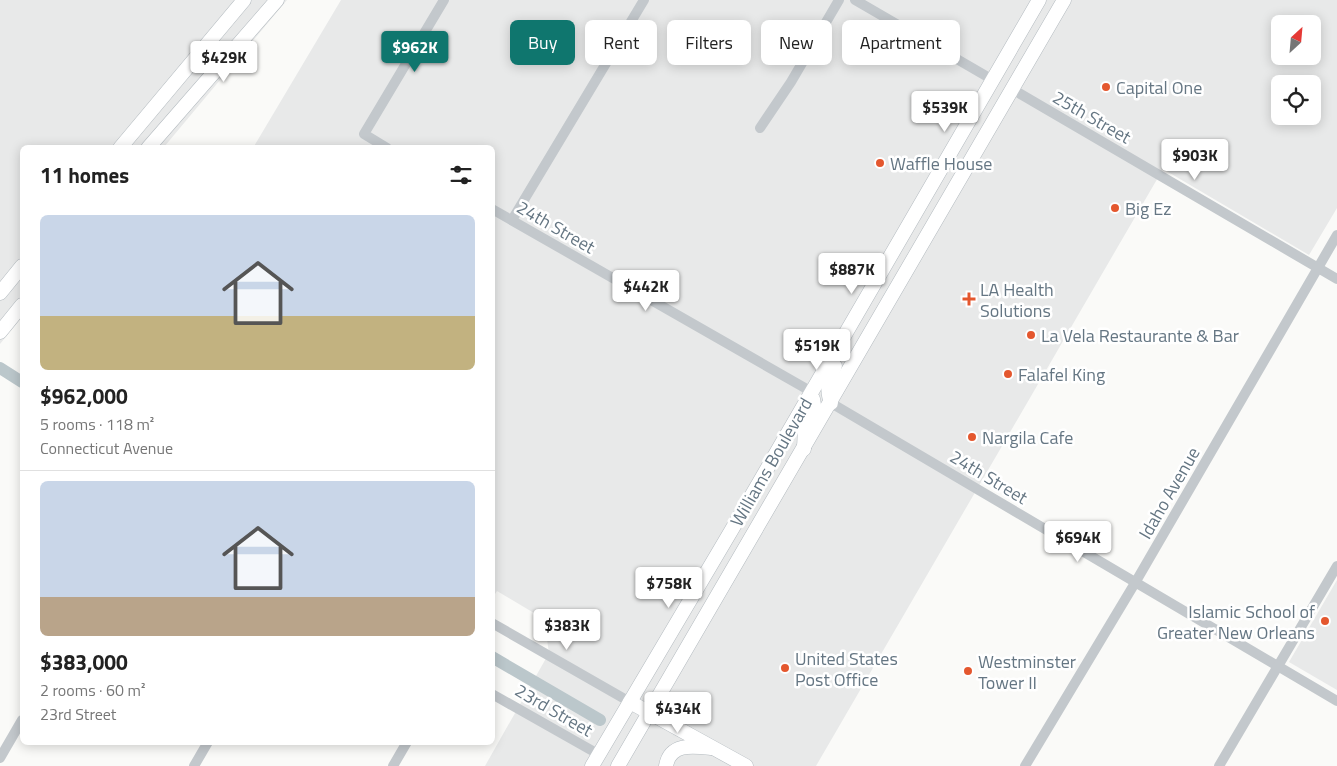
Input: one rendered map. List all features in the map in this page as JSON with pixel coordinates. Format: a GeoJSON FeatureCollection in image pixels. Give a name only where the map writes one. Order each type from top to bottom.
{"type":"FeatureCollection","features":[{"type":"Feature","properties":{"kind":"main road"},"geometry":{"type":"LineString","coordinates":[[123,145],[244,0]]}},
{"type":"Feature","properties":{"kind":"main road"},"geometry":{"type":"LineString","coordinates":[[151,145],[276,0]]}},
{"type":"Feature","properties":{"kind":"main road","name":"Williams Boulevard"},"geometry":{"type":"LineString","coordinates":[[619,766],[1064,0]]}},
{"type":"Feature","properties":{"kind":"main road"},"geometry":{"type":"LineString","coordinates":[[1012,89],[1007,81],[1008,73],[1032,31],[1035,6]]}},
{"type":"Feature","properties":{"kind":"main road","name":"Williams Boulevard"},"geometry":{"type":"LineString","coordinates":[[595,760],[845,336],[1035,6]]}},
{"type":"Feature","properties":{"kind":"main road"},"geometry":{"type":"LineString","coordinates":[[0,293],[20,268]]}},
{"type":"Feature","properties":{"kind":"main road"},"geometry":{"type":"LineString","coordinates":[[0,332],[20,307]]}},
{"type":"Feature","properties":{"kind":"main road"},"geometry":{"type":"LineString","coordinates":[[831,403],[827,392],[828,381],[845,348],[845,336]]}},
{"type":"Feature","properties":{"kind":"main road"},"geometry":{"type":"LineString","coordinates":[[804,449],[805,426],[814,405],[812,392]]}},
{"type":"Feature","properties":{"kind":"main road"},"geometry":{"type":"LineString","coordinates":[[630,702],[719,749],[746,766]]}},
{"type":"Feature","properties":{"kind":"main road"},"geometry":{"type":"LineString","coordinates":[[666,766],[670,754],[678,748],[695,746],[719,749]]}},
{"type":"Feature","properties":{"kind":"main road"},"geometry":{"type":"LineString","coordinates":[[595,760],[619,766]]}},
{"type":"Feature","properties":{"kind":"street"},"geometry":{"type":"LineString","coordinates":[[382,145],[364,134],[444,0]]}},
{"type":"Feature","properties":{"kind":"street"},"geometry":{"type":"LineString","coordinates":[[512,220],[644,0]]}},
{"type":"Feature","properties":{"kind":"street"},"geometry":{"type":"LineString","coordinates":[[760,128],[791,82],[839,0]]}},
{"type":"Feature","properties":{"kind":"street"},"geometry":{"type":"LineString","coordinates":[[856,0],[993,80]]}},
{"type":"Feature","properties":{"kind":"street","name":"25th Street"},"geometry":{"type":"LineString","coordinates":[[1012,89],[1337,279]]}},
{"type":"Feature","properties":{"kind":"street","name":"24th Street"},"geometry":{"type":"LineString","coordinates":[[495,211],[812,392]]}},
{"type":"Feature","properties":{"kind":"street","name":"Idaho Avenue"},"geometry":{"type":"LineString","coordinates":[[1025,766],[1135,583],[1337,234]]}},
{"type":"Feature","properties":{"kind":"street","name":"24th Street"},"geometry":{"type":"LineString","coordinates":[[831,403],[1337,701]]}},
{"type":"Feature","properties":{"kind":"street"},"geometry":{"type":"LineString","coordinates":[[1219,766],[1337,566]]}},
{"type":"Feature","properties":{"kind":"street"},"geometry":{"type":"LineString","coordinates":[[495,625],[630,702]]}},
{"type":"Feature","properties":{"kind":"street","name":"23rd Street"},"geometry":{"type":"LineString","coordinates":[[495,696],[595,760]]}},
{"type":"Feature","properties":{"kind":"street"},"geometry":{"type":"LineString","coordinates":[[0,758],[20,723]]}},
{"type":"Feature","properties":{"kind":"street"},"geometry":{"type":"LineString","coordinates":[[194,766],[206,745]]}},
{"type":"Feature","properties":{"kind":"street"},"geometry":{"type":"LineString","coordinates":[[393,766],[405,745]]}},
{"type":"Feature","properties":{"kind":"shaded area"},"geometry":{"type":"Polygon","coordinates":[[[0,0],[287,0],[166,145],[20,145],[20,319],[0,344],[0,0]]]}},
{"type":"Feature","properties":{"kind":"shaded area"},"geometry":{"type":"Polygon","coordinates":[[[341,0],[1337,0],[1337,208],[1309,255],[1163,169],[816,766],[485,766],[549,653],[544,619],[497,591],[495,594],[495,145],[255,145],[341,0]]]}},
{"type":"Feature","properties":{"kind":"shaded area","name":"Islamic School of Greater New Orleans"},"geometry":{"type":"Polygon","coordinates":[[[1337,580],[1337,690],[1289,662],[1337,580]]]}},
{"type":"Feature","properties":{"kind":"waterway"},"geometry":{"type":"LineString","coordinates":[[0,368],[20,381]]}},
{"type":"Feature","properties":{"kind":"waterway"},"geometry":{"type":"LineString","coordinates":[[495,659],[600,720]]}},
{"type":"Feature","properties":{"kind":"place","name":"Capital One"},"geometry":{"type":"Point","coordinates":[1106,87]}},
{"type":"Feature","properties":{"kind":"place","name":"Waffle House"},"geometry":{"type":"Point","coordinates":[880,163]}},
{"type":"Feature","properties":{"kind":"place","name":"Big Ez"},"geometry":{"type":"Point","coordinates":[1115,208]}},
{"type":"Feature","properties":{"kind":"place","name":"LA Health Solutions"},"geometry":{"type":"Point","coordinates":[969,299]}},
{"type":"Feature","properties":{"kind":"place","name":"La Vela Restaurante & Bar"},"geometry":{"type":"Point","coordinates":[1031,335]}},
{"type":"Feature","properties":{"kind":"place","name":"Falafel King"},"geometry":{"type":"Point","coordinates":[1008,374]}},
{"type":"Feature","properties":{"kind":"place","name":"Nargila Cafe"},"geometry":{"type":"Point","coordinates":[972,437]}},
{"type":"Feature","properties":{"kind":"place","name":"Islamic School of Greater New Orleans"},"geometry":{"type":"Point","coordinates":[1325,621]}},
{"type":"Feature","properties":{"kind":"place","name":"United States Post Office"},"geometry":{"type":"Point","coordinates":[785,668]}},
{"type":"Feature","properties":{"kind":"place","name":"Westminster Tower II"},"geometry":{"type":"Point","coordinates":[968,671]}}]}
